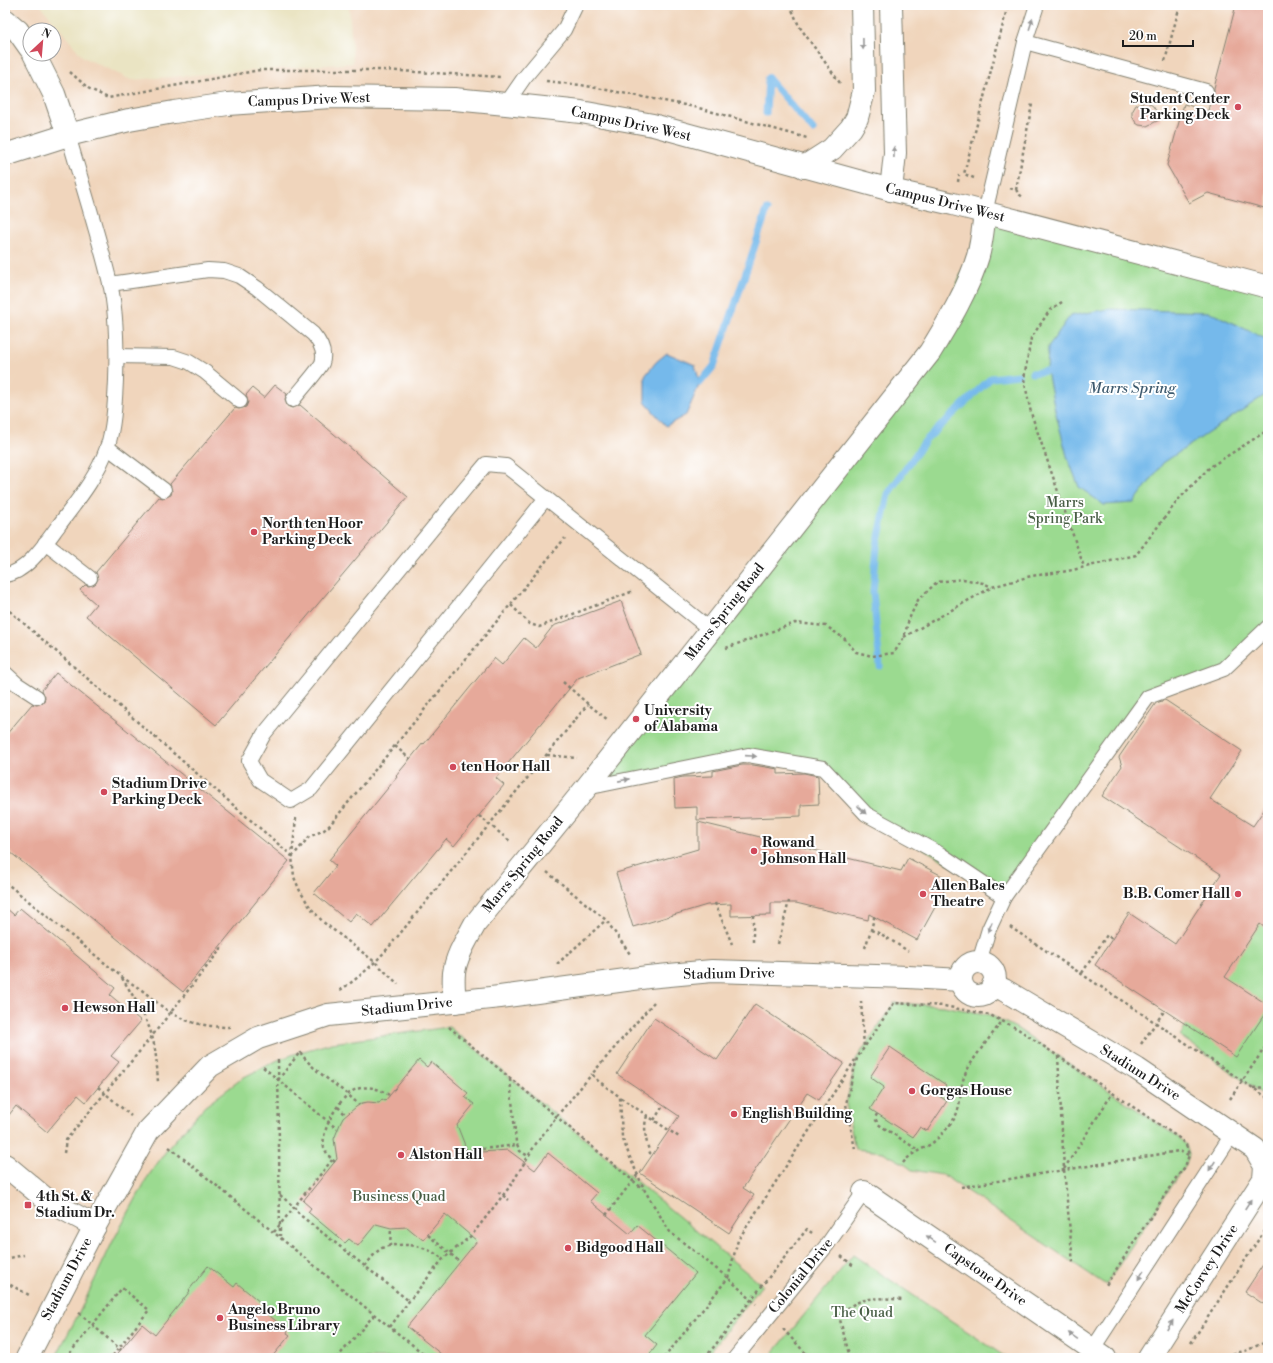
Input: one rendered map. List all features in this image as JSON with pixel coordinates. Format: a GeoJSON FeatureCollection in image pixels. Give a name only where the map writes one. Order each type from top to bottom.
{"type":"FeatureCollection","features":[{"type":"Feature","properties":{"kind":"street"},"geometry":{"type":"LineString","coordinates":[[804,167],[832,149],[851,128],[857,118],[864,90],[862,5]]}},
{"type":"Feature","properties":{"kind":"street"},"geometry":{"type":"LineString","coordinates":[[891,5],[895,153],[891,190]]}},
{"type":"Feature","properties":{"kind":"street"},"geometry":{"type":"LineString","coordinates":[[5,20],[18,31],[22,37]]}},
{"type":"Feature","properties":{"kind":"street"},"geometry":{"type":"LineString","coordinates":[[38,62],[54,94],[68,135]]}},
{"type":"Feature","properties":{"kind":"street","name":"Campus Drive West"},"geometry":{"type":"LineString","coordinates":[[5,155],[68,135],[129,120],[228,104],[331,97],[454,99],[506,104],[581,112],[653,125],[891,190],[1268,287]]}},
{"type":"Feature","properties":{"kind":"street","name":"Marrs Spring Road"},"geometry":{"type":"LineString","coordinates":[[455,1002],[453,984],[454,972],[466,939],[475,924],[586,788],[930,352],[957,306],[970,279],[981,244],[985,213]]}},
{"type":"Feature","properties":{"kind":"street"},"geometry":{"type":"LineString","coordinates":[[979,962],[984,963],[995,975],[993,986],[986,993],[976,995],[966,991],[962,985],[961,975],[964,969],[973,963],[979,962]]}},
{"type":"Feature","properties":{"kind":"street","name":"Stadium Drive"},"geometry":{"type":"LineString","coordinates":[[27,1358],[95,1226],[148,1131],[210,1066],[258,1038],[328,1015],[455,1002],[597,985],[648,977],[712,971],[908,976],[961,980]]}},
{"type":"Feature","properties":{"kind":"street","name":"Stadium Drive"},"geometry":{"type":"LineString","coordinates":[[993,986],[1004,990],[1128,1064],[1256,1149],[1265,1166],[1264,1179]]}},
{"type":"Feature","properties":{"kind":"street"},"geometry":{"type":"LineString","coordinates":[[5,1165],[47,1200],[95,1226]]}},
{"type":"Feature","properties":{"kind":"street","name":"McCorvey Drive"},"geometry":{"type":"LineString","coordinates":[[1149,1358],[1264,1179]]}},
{"type":"Feature","properties":{"kind":"street","name":"Capstone Drive"},"geometry":{"type":"LineString","coordinates":[[864,1192],[1099,1354]]}},
{"type":"Feature","properties":{"kind":"lane"},"geometry":{"type":"LineString","coordinates":[[506,104],[524,78],[564,30],[576,5]]}},
{"type":"Feature","properties":{"kind":"lane"},"geometry":{"type":"LineString","coordinates":[[985,213],[1025,42],[1037,5]]}},
{"type":"Feature","properties":{"kind":"lane"},"geometry":{"type":"LineString","coordinates":[[1025,42],[1206,91]]}},
{"type":"Feature","properties":{"kind":"lane"},"geometry":{"type":"LineString","coordinates":[[5,575],[23,568],[46,543],[88,484],[98,468],[107,447],[113,420],[116,392],[117,356],[115,318],[110,284],[68,135]]}},
{"type":"Feature","properties":{"kind":"lane"},"geometry":{"type":"LineString","coordinates":[[110,284],[208,270],[224,271],[239,276],[257,288],[313,334],[319,342],[322,352],[322,362],[293,400]]}},
{"type":"Feature","properties":{"kind":"lane"},"geometry":{"type":"LineString","coordinates":[[117,356],[174,358],[189,362],[205,372],[240,401]]}},
{"type":"Feature","properties":{"kind":"lane"},"geometry":{"type":"LineString","coordinates":[[107,447],[164,490]]}},
{"type":"Feature","properties":{"kind":"lane"},"geometry":{"type":"LineString","coordinates":[[546,498],[311,789],[291,801],[260,780],[249,761],[264,734],[486,464],[506,466],[578,523],[710,630]]}},
{"type":"Feature","properties":{"kind":"lane"},"geometry":{"type":"LineString","coordinates":[[46,543],[90,578]]}},
{"type":"Feature","properties":{"kind":"lane"},"geometry":{"type":"LineString","coordinates":[[979,962],[989,929],[1004,898],[1148,697],[1224,669],[1268,627]]}},
{"type":"Feature","properties":{"kind":"lane"},"geometry":{"type":"LineString","coordinates":[[5,674],[37,697]]}},
{"type":"Feature","properties":{"kind":"lane"},"geometry":{"type":"LineString","coordinates":[[586,788],[748,755],[823,768],[866,814],[940,854],[1004,898]]}},
{"type":"Feature","properties":{"kind":"lane"},"geometry":{"type":"LineString","coordinates":[[1099,1354],[1233,1133]]}},
{"type":"Feature","properties":{"kind":"lane","name":"Colonial Drive"},"geometry":{"type":"LineString","coordinates":[[735,1358],[827,1245],[864,1192]]}},
{"type":"Feature","properties":{"kind":"path"},"geometry":{"type":"LineString","coordinates":[[790,5],[799,26],[843,87]]}},
{"type":"Feature","properties":{"kind":"path"},"geometry":{"type":"LineString","coordinates":[[964,174],[1008,5]]}},
{"type":"Feature","properties":{"kind":"path"},"geometry":{"type":"LineString","coordinates":[[1160,78],[1180,5]]}},
{"type":"Feature","properties":{"kind":"path"},"geometry":{"type":"LineString","coordinates":[[1016,190],[1033,96]]}},
{"type":"Feature","properties":{"kind":"path"},"geometry":{"type":"LineString","coordinates":[[1062,302],[1050,310],[1031,338],[1024,379],[1031,413],[1084,567]]}},
{"type":"Feature","properties":{"kind":"path"},"geometry":{"type":"LineString","coordinates":[[904,637],[992,587],[1031,576],[1084,567],[1136,555],[1179,499],[1210,468],[1268,430]]}},
{"type":"Feature","properties":{"kind":"path"},"geometry":{"type":"LineString","coordinates":[[292,856],[309,837],[329,826],[578,523]]}},
{"type":"Feature","properties":{"kind":"path"},"geometry":{"type":"LineString","coordinates":[[724,649],[795,622],[826,626],[845,639],[856,652],[872,656],[894,654],[904,637],[909,619],[918,600],[937,582],[963,579],[983,583],[992,587]]}},
{"type":"Feature","properties":{"kind":"path"},"geometry":{"type":"LineString","coordinates":[[511,605],[530,624],[539,627],[631,592],[638,593]]}},
{"type":"Feature","properties":{"kind":"path"},"geometry":{"type":"LineString","coordinates":[[5,607],[292,856]]}},
{"type":"Feature","properties":{"kind":"path"},"geometry":{"type":"LineString","coordinates":[[564,682],[608,720]]}},
{"type":"Feature","properties":{"kind":"path"},"geometry":{"type":"LineString","coordinates":[[336,993],[357,979],[375,962],[588,704]]}},
{"type":"Feature","properties":{"kind":"path"},"geometry":{"type":"LineString","coordinates":[[394,746],[410,759]]}},
{"type":"Feature","properties":{"kind":"path"},"geometry":{"type":"LineString","coordinates":[[547,755],[577,758]]}},
{"type":"Feature","properties":{"kind":"path"},"geometry":{"type":"LineString","coordinates":[[297,798],[292,856],[294,877],[300,891],[314,913],[323,922],[375,962],[400,986]]}},
{"type":"Feature","properties":{"kind":"path"},"geometry":{"type":"LineString","coordinates":[[479,816],[511,842]]}},
{"type":"Feature","properties":{"kind":"path"},"geometry":{"type":"LineString","coordinates":[[546,872],[606,920],[630,954]]}},
{"type":"Feature","properties":{"kind":"path"},"geometry":{"type":"LineString","coordinates":[[5,882],[122,977],[170,1013],[202,1025],[232,1027]]}},
{"type":"Feature","properties":{"kind":"path"},"geometry":{"type":"LineString","coordinates":[[778,944],[789,901]]}},
{"type":"Feature","properties":{"kind":"path"},"geometry":{"type":"LineString","coordinates":[[715,903],[732,944]]}},
{"type":"Feature","properties":{"kind":"path"},"geometry":{"type":"LineString","coordinates":[[865,948],[872,930],[875,914]]}},
{"type":"Feature","properties":{"kind":"path"},"geometry":{"type":"LineString","coordinates":[[753,915],[753,944]]}},
{"type":"Feature","properties":{"kind":"path"},"geometry":{"type":"LineString","coordinates":[[557,964],[606,920]]}},
{"type":"Feature","properties":{"kind":"path"},"geometry":{"type":"LineString","coordinates":[[1009,926],[1268,1098]]}},
{"type":"Feature","properties":{"kind":"path"},"geometry":{"type":"LineString","coordinates":[[872,930],[908,951]]}},
{"type":"Feature","properties":{"kind":"path"},"geometry":{"type":"LineString","coordinates":[[1082,974],[1106,935],[1112,939]]}},
{"type":"Feature","properties":{"kind":"path"},"geometry":{"type":"LineString","coordinates":[[64,1153],[66,1140],[224,945]]}},
{"type":"Feature","properties":{"kind":"path"},"geometry":{"type":"LineString","coordinates":[[122,977],[138,1005],[149,1029],[155,1051],[158,1083]]}},
{"type":"Feature","properties":{"kind":"path"},"geometry":{"type":"LineString","coordinates":[[861,1001],[864,1047]]}},
{"type":"Feature","properties":{"kind":"path"},"geometry":{"type":"LineString","coordinates":[[390,1327],[443,1259],[472,1235],[511,1185],[528,1156],[556,1117],[654,1002]]}},
{"type":"Feature","properties":{"kind":"path"},"geometry":{"type":"LineString","coordinates":[[664,1358],[728,1278],[738,1240],[894,1003],[944,1006],[990,1015],[1018,1029],[1179,1138],[1186,1145],[1189,1155],[1185,1167],[1106,1285]]}},
{"type":"Feature","properties":{"kind":"path"},"geometry":{"type":"LineString","coordinates":[[1128,1064],[1165,1010]]}},
{"type":"Feature","properties":{"kind":"path"},"geometry":{"type":"LineString","coordinates":[[903,1163],[918,1150],[931,1144],[954,1119],[959,1108],[960,1088],[964,1075],[1002,1021]]}},
{"type":"Feature","properties":{"kind":"path"},"geometry":{"type":"LineString","coordinates":[[449,1027],[645,1191]]}},
{"type":"Feature","properties":{"kind":"path"},"geometry":{"type":"LineString","coordinates":[[1230,1099],[1268,1043]]}},
{"type":"Feature","properties":{"kind":"path"},"geometry":{"type":"LineString","coordinates":[[278,1081],[300,1052],[308,1062],[348,1094],[359,1105]]}},
{"type":"Feature","properties":{"kind":"path"},"geometry":{"type":"LineString","coordinates":[[1058,1056],[1064,1169],[1073,1263]]}},
{"type":"Feature","properties":{"kind":"path"},"geometry":{"type":"LineString","coordinates":[[854,1149],[846,1104],[857,1058]]}},
{"type":"Feature","properties":{"kind":"path"},"geometry":{"type":"LineString","coordinates":[[278,1060],[280,1236]]}},
{"type":"Feature","properties":{"kind":"path"},"geometry":{"type":"LineString","coordinates":[[263,1067],[337,1129]]}},
{"type":"Feature","properties":{"kind":"path"},"geometry":{"type":"LineString","coordinates":[[592,1074],[597,1080],[620,1098],[679,1137]]}},
{"type":"Feature","properties":{"kind":"path"},"geometry":{"type":"LineString","coordinates":[[510,1078],[517,1145],[520,1151],[528,1156]]}},
{"type":"Feature","properties":{"kind":"path"},"geometry":{"type":"LineString","coordinates":[[98,1087],[133,1118]]}},
{"type":"Feature","properties":{"kind":"path"},"geometry":{"type":"LineString","coordinates":[[274,1232],[333,1161],[324,1148],[323,1140],[328,1123],[348,1094],[356,1089],[368,1087],[389,1095]]}},
{"type":"Feature","properties":{"kind":"path"},"geometry":{"type":"LineString","coordinates":[[1252,1088],[1268,1087]]}},
{"type":"Feature","properties":{"kind":"path"},"geometry":{"type":"LineString","coordinates":[[1064,1169],[1112,1094]]}},
{"type":"Feature","properties":{"kind":"path"},"geometry":{"type":"LineString","coordinates":[[620,1098],[622,1137],[645,1191],[670,1232],[728,1278],[750,1300],[770,1315],[810,1358]]}},
{"type":"Feature","properties":{"kind":"path"},"geometry":{"type":"LineString","coordinates":[[654,1120],[663,1106]]}},
{"type":"Feature","properties":{"kind":"path"},"geometry":{"type":"LineString","coordinates":[[338,1107],[346,1115]]}},
{"type":"Feature","properties":{"kind":"path"},"geometry":{"type":"LineString","coordinates":[[877,1114],[875,1118],[878,1124],[918,1150]]}},
{"type":"Feature","properties":{"kind":"path"},"geometry":{"type":"LineString","coordinates":[[647,1116],[645,1121],[648,1149],[653,1155]]}},
{"type":"Feature","properties":{"kind":"path"},"geometry":{"type":"LineString","coordinates":[[464,1149],[482,1149],[517,1145]]}},
{"type":"Feature","properties":{"kind":"path"},"geometry":{"type":"LineString","coordinates":[[169,1148],[280,1236],[374,1315],[429,1358]]}},
{"type":"Feature","properties":{"kind":"path"},"geometry":{"type":"LineString","coordinates":[[961,1187],[1179,1151],[1189,1155]]}},
{"type":"Feature","properties":{"kind":"path"},"geometry":{"type":"LineString","coordinates":[[606,1215],[638,1174]]}},
{"type":"Feature","properties":{"kind":"path"},"geometry":{"type":"LineString","coordinates":[[498,1192],[509,1200]]}},
{"type":"Feature","properties":{"kind":"path"},"geometry":{"type":"LineString","coordinates":[[279,1195],[294,1207],[300,1215],[409,1301]]}},
{"type":"Feature","properties":{"kind":"path"},"geometry":{"type":"LineString","coordinates":[[1191,1343],[1268,1225]]}},
{"type":"Feature","properties":{"kind":"path"},"geometry":{"type":"LineString","coordinates":[[390,1246],[391,1228]]}},
{"type":"Feature","properties":{"kind":"path"},"geometry":{"type":"LineString","coordinates":[[705,1358],[808,1229]]}},
{"type":"Feature","properties":{"kind":"path"},"geometry":{"type":"LineString","coordinates":[[428,1235],[460,1262]]}},
{"type":"Feature","properties":{"kind":"path"},"geometry":{"type":"LineString","coordinates":[[365,1266],[382,1248],[410,1244],[424,1247],[443,1259]]}},
{"type":"Feature","properties":{"kind":"path"},"geometry":{"type":"LineString","coordinates":[[5,1260],[24,1255]]}},
{"type":"Feature","properties":{"kind":"path"},"geometry":{"type":"LineString","coordinates":[[5,1282],[31,1296]]}},
{"type":"Feature","properties":{"kind":"path"},"geometry":{"type":"LineString","coordinates":[[66,1358],[122,1288],[149,1310],[120,1349],[111,1358]]}},
{"type":"Feature","properties":{"kind":"path"},"geometry":{"type":"LineString","coordinates":[[850,1358],[839,1316],[846,1308],[860,1301],[876,1298],[902,1300]]}},
{"type":"Feature","properties":{"kind":"path"},"geometry":{"type":"LineString","coordinates":[[79,1313],[120,1349]]}},
{"type":"Feature","properties":{"kind":"path"},"geometry":{"type":"LineString","coordinates":[[338,1358],[374,1315]]}},
{"type":"Feature","properties":{"kind":"path"},"geometry":{"type":"LineString","coordinates":[[5,1333],[10,1336]]}},
{"type":"Feature","properties":{"kind":"path"},"geometry":{"type":"LineString","coordinates":[[1221,1356],[1245,1351],[1268,1341]]}},
{"type":"Feature","properties":{"kind":"shaded area","name":"University of Alabama"},"geometry":{"type":"Polygon","coordinates":[[[5,5],[39,5],[54,22],[22,22],[22,62],[62,62],[62,32],[83,57],[131,80],[353,63],[349,5],[1268,5],[1268,1358],[5,1358],[5,5]]]}},
{"type":"Feature","properties":{"kind":"green space","name":"Marrs Spring Park"},"geometry":{"type":"Polygon","coordinates":[[[985,213],[1268,287],[1268,627],[1224,669],[1148,697],[1004,897],[866,814],[823,768],[748,755],[586,788],[930,352],[985,213]]]}},
{"type":"Feature","properties":{"kind":"green space"},"geometry":{"type":"Polygon","coordinates":[[[1268,901],[1268,1098],[1180,1036],[1207,992],[1268,901]]]}},
{"type":"Feature","properties":{"kind":"green space"},"geometry":{"type":"Polygon","coordinates":[[[894,1003],[944,1006],[990,1015],[1018,1029],[1179,1138],[1186,1145],[1189,1155],[1185,1167],[1176,1178],[1106,1285],[943,1175],[912,1170],[903,1163],[883,1152],[855,1149],[846,1104],[857,1058],[894,1003]]]}},
{"type":"Feature","properties":{"kind":"green space","name":"Business Quad"},"geometry":{"type":"Polygon","coordinates":[[[449,1027],[762,1285],[705,1358],[55,1358],[79,1313],[113,1241],[149,1175],[169,1147],[204,1107],[244,1077],[278,1060],[300,1052],[332,1043],[449,1027]]]}},
{"type":"Feature","properties":{"kind":"green space","name":"The Quad"},"geometry":{"type":"Polygon","coordinates":[[[853,1255],[1007,1358],[769,1358],[853,1255]]]}},
{"type":"Feature","properties":{"kind":"water","name":"Marrs Spring"},"geometry":{"type":"Polygon","coordinates":[[[1108,309],[1210,312],[1268,340],[1268,393],[1163,463],[1134,503],[1104,505],[1079,487],[1067,456],[1047,371],[1048,347],[1070,316],[1108,309]]]}},
{"type":"Feature","properties":{"kind":"water"},"geometry":{"type":"Polygon","coordinates":[[[667,353],[695,365],[700,383],[686,415],[666,426],[645,402],[645,376],[656,362],[667,353]]]}},
{"type":"Feature","properties":{"kind":"building","name":"Student Center Parking Deck"},"geometry":{"type":"Polygon","coordinates":[[[1236,5],[1268,5],[1268,209],[1208,193],[1189,203],[1167,165],[1184,104],[1208,111],[1211,98],[1214,93],[1214,88],[1236,5]]]}},
{"type":"Feature","properties":{"kind":"building"},"geometry":{"type":"Polygon","coordinates":[[[1147,102],[1153,106],[1161,119],[1147,126],[1136,123],[1132,116],[1132,112],[1136,105],[1147,102]]]}},
{"type":"Feature","properties":{"kind":"building","name":"North ten Hoor Parking Deck"},"geometry":{"type":"Polygon","coordinates":[[[275,385],[287,394],[285,399],[287,406],[292,408],[300,405],[408,497],[216,725],[86,616],[96,604],[80,590],[85,585],[89,586],[96,583],[98,579],[96,572],[159,497],[163,498],[171,495],[172,491],[170,484],[235,408],[239,409],[246,407],[248,402],[246,395],[252,388],[264,398],[275,385]]]}},
{"type":"Feature","properties":{"kind":"building","name":"ten Hoor Hall"},"geometry":{"type":"Polygon","coordinates":[[[621,601],[641,654],[578,678],[496,778],[504,785],[454,846],[446,839],[373,927],[356,913],[349,922],[314,893],[336,866],[329,860],[397,777],[396,776],[494,658],[502,665],[524,638],[536,648],[553,626],[621,601]]]}},
{"type":"Feature","properties":{"kind":"building","name":"Stadium Drive Parking Deck"},"geometry":{"type":"Polygon","coordinates":[[[56,673],[289,861],[183,992],[5,848],[5,736],[32,704],[37,705],[44,702],[45,697],[42,690],[56,673]]]}},
{"type":"Feature","properties":{"kind":"building","name":"B.B. Comer Hall"},"geometry":{"type":"Polygon","coordinates":[[[1165,700],[1242,751],[1210,799],[1253,826],[1268,804],[1268,930],[1260,924],[1225,977],[1268,1005],[1268,1009],[1236,1057],[1095,965],[1129,913],[1175,944],[1221,874],[1102,796],[1122,766],[1119,757],[1156,703],[1165,700]]]}},
{"type":"Feature","properties":{"kind":"building"},"geometry":{"type":"Polygon","coordinates":[[[742,765],[753,765],[778,769],[778,774],[804,773],[818,776],[819,804],[801,805],[801,816],[697,820],[697,807],[675,808],[674,779],[683,777],[713,776],[713,771],[742,765]]]}},
{"type":"Feature","properties":{"kind":"building","name":"Rowand Johnson Hall"},"geometry":{"type":"Polygon","coordinates":[[[698,822],[901,871],[908,858],[950,880],[917,940],[869,914],[868,920],[796,903],[771,903],[771,915],[731,916],[731,904],[707,905],[633,927],[616,873],[698,849],[698,822]]]}},
{"type":"Feature","properties":{"kind":"building","name":"Hewson Hall"},"geometry":{"type":"Polygon","coordinates":[[[5,907],[14,915],[20,908],[115,988],[110,995],[141,1021],[111,1056],[119,1062],[86,1102],[78,1095],[47,1132],[16,1106],[5,1120],[5,907]]]}},
{"type":"Feature","properties":{"kind":"building","name":"English Building"},"geometry":{"type":"Polygon","coordinates":[[[755,1004],[844,1063],[819,1100],[807,1093],[743,1188],[754,1195],[729,1233],[640,1173],[679,1116],[617,1074],[654,1018],[717,1060],[755,1004]]]}},
{"type":"Feature","properties":{"kind":"building","name":"Gorgas House"},"geometry":{"type":"Polygon","coordinates":[[[890,1047],[946,1085],[939,1096],[947,1101],[927,1131],[920,1127],[913,1137],[870,1109],[884,1087],[870,1077],[890,1047]]]}},
{"type":"Feature","properties":{"kind":"building"},"geometry":{"type":"Polygon","coordinates":[[[419,1060],[427,1067],[431,1062],[468,1093],[465,1097],[474,1104],[457,1125],[468,1153],[508,1150],[535,1170],[548,1153],[597,1193],[590,1201],[630,1234],[637,1225],[696,1273],[645,1335],[657,1345],[647,1358],[446,1358],[407,1327],[477,1241],[445,1214],[423,1240],[407,1227],[391,1228],[376,1224],[358,1246],[349,1239],[345,1243],[308,1212],[311,1208],[303,1201],[337,1159],[334,1139],[343,1118],[362,1103],[379,1103],[382,1099],[385,1101],[419,1060]]]}},
{"type":"Feature","properties":{"kind":"building"},"geometry":{"type":"Polygon","coordinates":[[[1268,1257],[1268,1307],[1245,1292],[1268,1257]]]}},
{"type":"Feature","properties":{"kind":"building","name":"Angelo Bruno Business Library"},"geometry":{"type":"Polygon","coordinates":[[[208,1266],[234,1287],[237,1283],[267,1308],[265,1312],[288,1331],[287,1333],[290,1335],[271,1358],[114,1358],[142,1324],[155,1335],[208,1266]]]}},
{"type":"Feature","properties":{"kind":"waterway"},"geometry":{"type":"LineString","coordinates":[[768,78],[813,130]]}},
{"type":"Feature","properties":{"kind":"waterway"},"geometry":{"type":"LineString","coordinates":[[766,113],[768,78]]}},
{"type":"Feature","properties":{"kind":"waterway"},"geometry":{"type":"LineString","coordinates":[[700,383],[714,366],[767,210]]}},
{"type":"Feature","properties":{"kind":"waterway","name":"Marrs Spring"},"geometry":{"type":"LineString","coordinates":[[1032,373],[1047,371]]}},
{"type":"Feature","properties":{"kind":"waterway"},"geometry":{"type":"LineString","coordinates":[[880,666],[873,592],[877,546],[888,494],[925,441],[991,378],[1018,375]]}},
{"type":"Feature","properties":{"kind":"place","name":"Student Center Parking Deck"},"geometry":{"type":"Point","coordinates":[1238,107]}},
{"type":"Feature","properties":{"kind":"place","name":"North ten Hoor Parking Deck"},"geometry":{"type":"Point","coordinates":[254,532]}},
{"type":"Feature","properties":{"kind":"place","name":"University of Alabama"},"geometry":{"type":"Point","coordinates":[636,719]}},
{"type":"Feature","properties":{"kind":"place","name":"ten Hoor Hall"},"geometry":{"type":"Point","coordinates":[453,767]}},
{"type":"Feature","properties":{"kind":"place","name":"Stadium Drive Parking Deck"},"geometry":{"type":"Point","coordinates":[104,792]}},
{"type":"Feature","properties":{"kind":"place","name":"Rowand Johnson Hall"},"geometry":{"type":"Point","coordinates":[754,851]}},
{"type":"Feature","properties":{"kind":"place","name":"Allen Bales Theatre"},"geometry":{"type":"Point","coordinates":[923,894]}},
{"type":"Feature","properties":{"kind":"place","name":"B.B. Comer Hall"},"geometry":{"type":"Point","coordinates":[1238,894]}},
{"type":"Feature","properties":{"kind":"place","name":"Hewson Hall"},"geometry":{"type":"Point","coordinates":[65,1008]}},
{"type":"Feature","properties":{"kind":"place","name":"Gorgas House"},"geometry":{"type":"Point","coordinates":[912,1091]}},
{"type":"Feature","properties":{"kind":"place","name":"English Building"},"geometry":{"type":"Point","coordinates":[734,1114]}},
{"type":"Feature","properties":{"kind":"place","name":"Alston Hall"},"geometry":{"type":"Point","coordinates":[401,1155]}},
{"type":"Feature","properties":{"kind":"place","name":"4th St. & Stadium Dr."},"geometry":{"type":"Point","coordinates":[28,1205]}},
{"type":"Feature","properties":{"kind":"place","name":"Bidgood Hall"},"geometry":{"type":"Point","coordinates":[568,1248]}},
{"type":"Feature","properties":{"kind":"place","name":"Angelo Bruno Business Library"},"geometry":{"type":"Point","coordinates":[220,1318]}}]}
